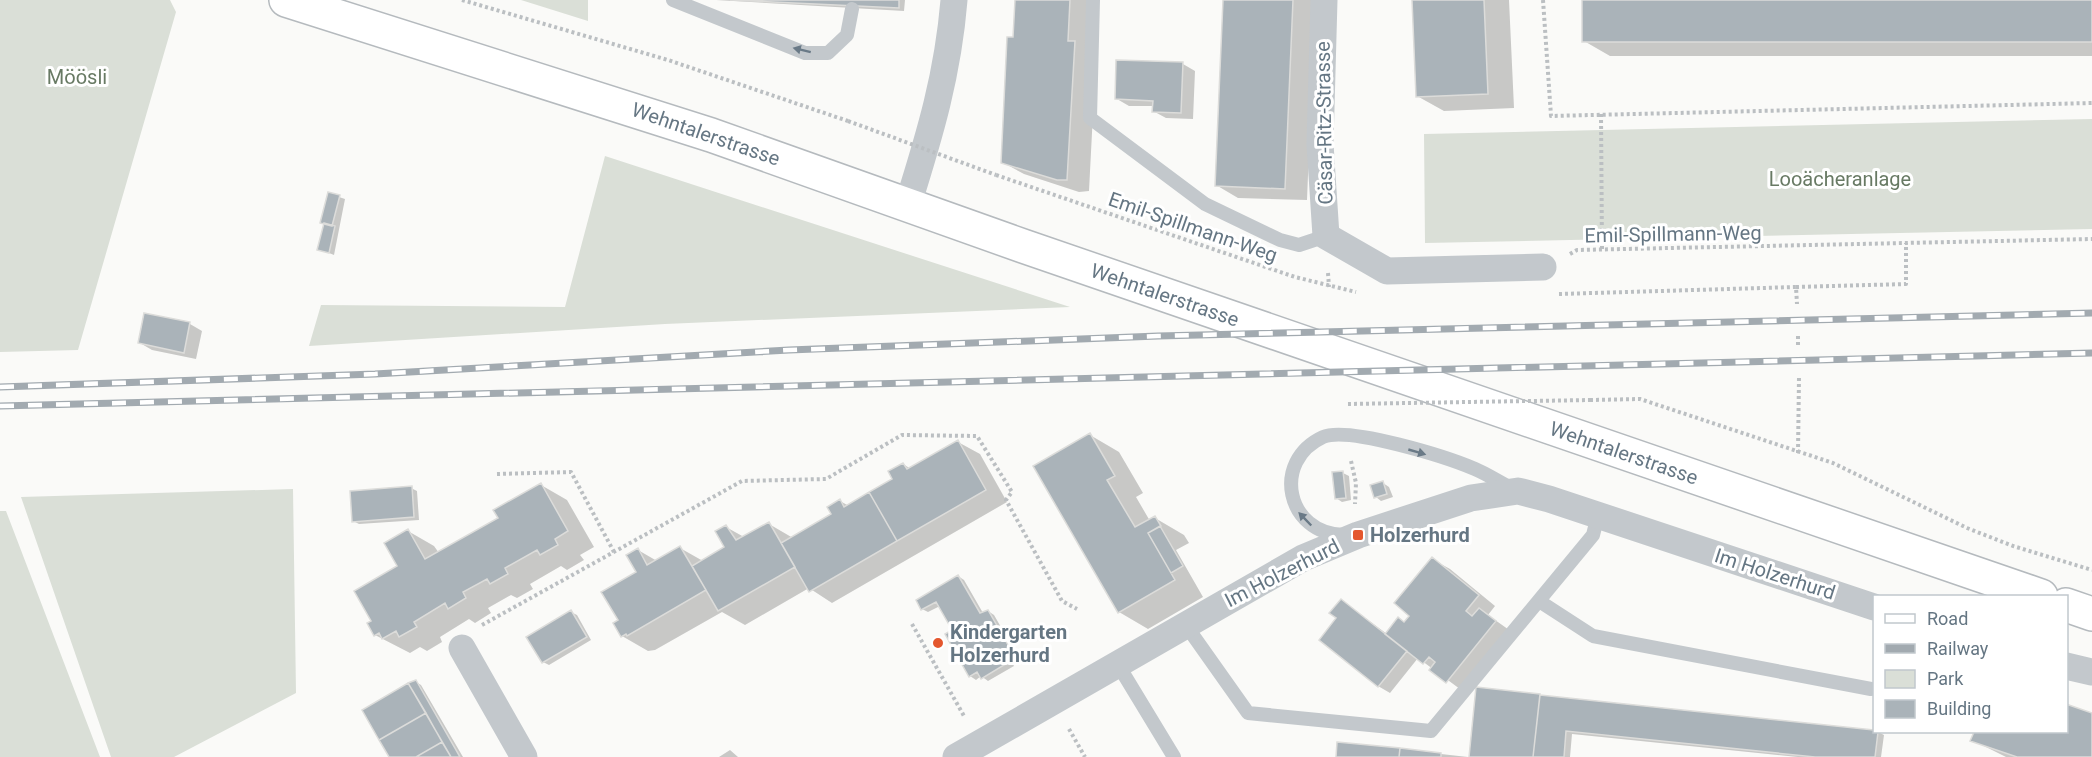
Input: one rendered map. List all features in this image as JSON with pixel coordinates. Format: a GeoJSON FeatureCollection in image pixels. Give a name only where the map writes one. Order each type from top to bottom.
{"type":"FeatureCollection","features":[{"type":"Feature","properties":{"kind":"main road","name":"Wehntalerstrasse"},"geometry":{"type":"LineString","coordinates":[[286,0],[634,109],[1034,250],[2035,595]]}},
{"type":"Feature","properties":{"kind":"main road"},"geometry":{"type":"LineString","coordinates":[[2068,605],[2092,614]]}},
{"type":"Feature","properties":{"kind":"street"},"geometry":{"type":"LineString","coordinates":[[908,204],[934,123],[950,51],[954,0]]}},
{"type":"Feature","properties":{"kind":"street","name":"Cäsar-Ritz-Strasse"},"geometry":{"type":"LineString","coordinates":[[1324,0],[1320,144],[1326,236]]}},
{"type":"Feature","properties":{"kind":"street"},"geometry":{"type":"LineString","coordinates":[[1326,236],[1387,271],[1543,267]]}},
{"type":"Feature","properties":{"kind":"street","name":"Im Holzerhurd"},"geometry":{"type":"LineString","coordinates":[[956,757],[1303,558],[1358,535],[1471,498],[1518,491],[1598,515],[1873,606]]}},
{"type":"Feature","properties":{"kind":"street"},"geometry":{"type":"LineString","coordinates":[[462,648],[524,757]]}},
{"type":"Feature","properties":{"kind":"street"},"geometry":{"type":"LineString","coordinates":[[2068,666],[2092,672]]}},
{"type":"Feature","properties":{"kind":"lane"},"geometry":{"type":"LineString","coordinates":[[1093,0],[1090,118],[1205,204],[1280,240],[1299,245],[1326,236]]}},
{"type":"Feature","properties":{"kind":"lane"},"geometry":{"type":"LineString","coordinates":[[672,1],[805,52],[828,53],[848,35],[852,9]]}},
{"type":"Feature","properties":{"kind":"lane"},"geometry":{"type":"LineString","coordinates":[[1358,535],[1334,535],[1313,528],[1302,518],[1292,496],[1291,482],[1294,469],[1308,449],[1323,437],[1346,434],[1365,436],[1475,469],[1518,491]]}},
{"type":"Feature","properties":{"kind":"lane"},"geometry":{"type":"LineString","coordinates":[[1185,624],[1248,713],[1431,731],[1593,535],[1598,515]]}},
{"type":"Feature","properties":{"kind":"lane"},"geometry":{"type":"LineString","coordinates":[[1539,601],[1593,636],[1871,689]]}},
{"type":"Feature","properties":{"kind":"lane"},"geometry":{"type":"LineString","coordinates":[[1117,663],[1174,757]]}},
{"type":"Feature","properties":{"kind":"path","name":"Emil-Spillmann-Weg"},"geometry":{"type":"LineString","coordinates":[[462,0],[668,60],[1295,277],[1329,287],[1358,292]]}},
{"type":"Feature","properties":{"kind":"path"},"geometry":{"type":"LineString","coordinates":[[1543,0],[1551,116],[2092,103]]}},
{"type":"Feature","properties":{"kind":"path"},"geometry":{"type":"LineString","coordinates":[[1600,114],[1602,250]]}},
{"type":"Feature","properties":{"kind":"path","name":"Emil-Spillmann-Weg"},"geometry":{"type":"LineString","coordinates":[[1543,267],[1577,250],[2092,239]]}},
{"type":"Feature","properties":{"kind":"path"},"geometry":{"type":"LineString","coordinates":[[1558,294],[1906,284],[1906,243]]}},
{"type":"Feature","properties":{"kind":"path"},"geometry":{"type":"LineString","coordinates":[[1796,287],[1797,304]]}},
{"type":"Feature","properties":{"kind":"path"},"geometry":{"type":"LineString","coordinates":[[1797,336],[1798,347]]}},
{"type":"Feature","properties":{"kind":"path"},"geometry":{"type":"LineString","coordinates":[[1798,453],[1799,377]]}},
{"type":"Feature","properties":{"kind":"path"},"geometry":{"type":"LineString","coordinates":[[1348,404],[1640,399],[1868,478],[1926,509],[1976,531],[2092,570]]}},
{"type":"Feature","properties":{"kind":"path"},"geometry":{"type":"LineString","coordinates":[[1313,528],[1355,513],[1356,483],[1346,434]]}},
{"type":"Feature","properties":{"kind":"path"},"geometry":{"type":"LineString","coordinates":[[462,648],[481,625],[742,481],[826,479],[902,435],[977,436],[1012,492],[1006,500],[1062,601],[1077,609]]}},
{"type":"Feature","properties":{"kind":"path"},"geometry":{"type":"LineString","coordinates":[[496,474],[571,472],[614,552]]}},
{"type":"Feature","properties":{"kind":"path"},"geometry":{"type":"LineString","coordinates":[[912,624],[968,722]]}},
{"type":"Feature","properties":{"kind":"path"},"geometry":{"type":"LineString","coordinates":[[1064,721],[1085,757]]}},
{"type":"Feature","properties":{"kind":"green space","name":"Möösli"},"geometry":{"type":"Polygon","coordinates":[[[0,0],[170,0],[176,12],[78,350],[0,352],[0,0]]]}},
{"type":"Feature","properties":{"kind":"green space"},"geometry":{"type":"Polygon","coordinates":[[[521,0],[588,0],[588,21],[521,0]]]}},
{"type":"Feature","properties":{"kind":"green space","name":"Looächeranlage"},"geometry":{"type":"Polygon","coordinates":[[[2092,119],[2092,229],[1425,243],[1424,134],[2092,119]]]}},
{"type":"Feature","properties":{"kind":"green space"},"geometry":{"type":"Polygon","coordinates":[[[605,156],[1070,307],[665,324],[309,346],[321,305],[565,307],[605,156]]]}},
{"type":"Feature","properties":{"kind":"green space"},"geometry":{"type":"Polygon","coordinates":[[[293,489],[296,693],[174,757],[111,757],[21,497],[293,489]]]}},
{"type":"Feature","properties":{"kind":"green space"},"geometry":{"type":"Polygon","coordinates":[[[0,511],[6,511],[100,757],[0,757],[0,511]]]}},
{"type":"Feature","properties":{"kind":"building"},"geometry":{"type":"Polygon","coordinates":[[[730,0],[899,0],[899,8],[730,0]]]}},
{"type":"Feature","properties":{"kind":"building"},"geometry":{"type":"Polygon","coordinates":[[[1015,0],[1070,0],[1068,41],[1075,41],[1067,180],[1057,180],[1001,163],[1007,37],[1013,37],[1015,0]]]}},
{"type":"Feature","properties":{"kind":"building"},"geometry":{"type":"Polygon","coordinates":[[[1223,0],[1293,0],[1285,189],[1215,186],[1223,0]]]}},
{"type":"Feature","properties":{"kind":"building"},"geometry":{"type":"Polygon","coordinates":[[[1412,0],[1484,0],[1488,94],[1416,97],[1412,0]]]}},
{"type":"Feature","properties":{"kind":"building"},"geometry":{"type":"Polygon","coordinates":[[[1582,0],[2092,0],[2092,42],[1582,42],[1582,0]]]}},
{"type":"Feature","properties":{"kind":"building"},"geometry":{"type":"Polygon","coordinates":[[[1116,60],[1183,62],[1181,113],[1152,112],[1153,101],[1115,99],[1116,60]]]}},
{"type":"Feature","properties":{"kind":"building"},"geometry":{"type":"Polygon","coordinates":[[[328,192],[340,195],[332,226],[320,223],[328,192]]]}},
{"type":"Feature","properties":{"kind":"building"},"geometry":{"type":"Polygon","coordinates":[[[324,223],[335,226],[329,253],[317,250],[324,223]]]}},
{"type":"Feature","properties":{"kind":"building"},"geometry":{"type":"Polygon","coordinates":[[[144,313],[190,322],[184,353],[138,343],[144,313]]]}},
{"type":"Feature","properties":{"kind":"building"},"geometry":{"type":"Polygon","coordinates":[[[1090,433],[1115,476],[1107,480],[1135,527],[1155,516],[1161,526],[1148,533],[1175,580],[1118,613],[1033,466],[1090,433]]]}},
{"type":"Feature","properties":{"kind":"building"},"geometry":{"type":"Polygon","coordinates":[[[958,440],[986,490],[897,541],[869,492],[892,479],[888,471],[903,463],[907,469],[958,440]]]}},
{"type":"Feature","properties":{"kind":"building"},"geometry":{"type":"Polygon","coordinates":[[[1343,471],[1346,498],[1335,499],[1332,472],[1343,471]]]}},
{"type":"Feature","properties":{"kind":"building"},"geometry":{"type":"Polygon","coordinates":[[[1383,481],[1387,494],[1374,498],[1370,485],[1383,481]]]}},
{"type":"Feature","properties":{"kind":"building"},"geometry":{"type":"Polygon","coordinates":[[[541,483],[568,531],[555,539],[558,545],[540,555],[537,550],[505,568],[508,574],[490,584],[487,579],[463,592],[466,598],[448,609],[445,603],[414,622],[417,627],[399,637],[396,631],[382,639],[379,633],[374,636],[367,623],[371,621],[354,591],[397,566],[384,543],[408,529],[425,559],[498,518],[493,510],[541,483]]]}},
{"type":"Feature","properties":{"kind":"building"},"geometry":{"type":"Polygon","coordinates":[[[412,486],[414,517],[352,522],[350,491],[412,486]]]}},
{"type":"Feature","properties":{"kind":"building"},"geometry":{"type":"Polygon","coordinates":[[[869,492],[897,541],[809,592],[781,543],[831,514],[827,507],[840,499],[844,507],[869,492]]]}},
{"type":"Feature","properties":{"kind":"building"},"geometry":{"type":"Polygon","coordinates":[[[769,522],[795,567],[718,611],[692,566],[724,547],[715,531],[726,525],[736,540],[769,522]]]}},
{"type":"Feature","properties":{"kind":"building"},"geometry":{"type":"Polygon","coordinates":[[[1160,526],[1183,566],[1171,573],[1148,533],[1160,526]]]}},
{"type":"Feature","properties":{"kind":"building"},"geometry":{"type":"Polygon","coordinates":[[[680,546],[706,590],[627,636],[626,634],[621,637],[613,623],[618,620],[601,592],[636,572],[626,555],[638,548],[647,565],[680,546]]]}},
{"type":"Feature","properties":{"kind":"building"},"geometry":{"type":"Polygon","coordinates":[[[1432,557],[1479,595],[1466,611],[1472,616],[1479,608],[1496,621],[1446,683],[1429,670],[1435,662],[1429,657],[1423,664],[1385,634],[1398,617],[1404,622],[1409,616],[1394,603],[1432,557]]]}},
{"type":"Feature","properties":{"kind":"building","name":"Kindergarten Holzerhurd"},"geometry":{"type":"Polygon","coordinates":[[[958,575],[980,613],[988,610],[1012,652],[1005,656],[1009,662],[981,679],[977,672],[969,677],[945,634],[952,630],[936,602],[921,610],[916,600],[958,575]]]}},
{"type":"Feature","properties":{"kind":"building"},"geometry":{"type":"Polygon","coordinates":[[[1341,599],[1407,651],[1378,687],[1319,640],[1336,618],[1329,613],[1341,599]]]}},
{"type":"Feature","properties":{"kind":"building"},"geometry":{"type":"Polygon","coordinates":[[[571,610],[587,637],[542,663],[526,637],[571,610]]]}},
{"type":"Feature","properties":{"kind":"building"},"geometry":{"type":"Polygon","coordinates":[[[416,680],[460,757],[451,757],[408,683],[416,680]]]}},
{"type":"Feature","properties":{"kind":"building"},"geometry":{"type":"Polygon","coordinates":[[[408,683],[426,713],[379,740],[362,710],[408,683]]]}},
{"type":"Feature","properties":{"kind":"building"},"geometry":{"type":"Polygon","coordinates":[[[1476,687],[1540,694],[1533,757],[1469,757],[1476,687]]]}},
{"type":"Feature","properties":{"kind":"building"},"geometry":{"type":"Polygon","coordinates":[[[1540,695],[1873,730],[1873,733],[1878,733],[1875,757],[1815,757],[1566,731],[1564,757],[1533,757],[1540,695]]]}},
{"type":"Feature","properties":{"kind":"building"},"geometry":{"type":"Polygon","coordinates":[[[2068,705],[2092,713],[2092,757],[2017,757],[1970,741],[1974,733],[2068,733],[2068,705]]]}},
{"type":"Feature","properties":{"kind":"building"},"geometry":{"type":"Polygon","coordinates":[[[426,713],[442,742],[416,757],[389,757],[379,740],[426,713]]]}},
{"type":"Feature","properties":{"kind":"building"},"geometry":{"type":"Polygon","coordinates":[[[442,742],[451,757],[416,757],[442,742]]]}},
{"type":"Feature","properties":{"kind":"building"},"geometry":{"type":"Polygon","coordinates":[[[1337,742],[1400,748],[1399,757],[1336,757],[1337,742]]]}},
{"type":"Feature","properties":{"kind":"building"},"geometry":{"type":"Polygon","coordinates":[[[1400,748],[1441,753],[1441,757],[1399,757],[1400,748]]]}},
{"type":"Feature","properties":{"kind":"railway"},"geometry":{"type":"LineString","coordinates":[[0,387],[375,374],[789,350],[1158,336],[2092,313]]}},
{"type":"Feature","properties":{"kind":"railway"},"geometry":{"type":"LineString","coordinates":[[0,406],[2092,353]]}},
{"type":"Feature","properties":{"kind":"place","name":"Holzerhurd"},"geometry":{"type":"Point","coordinates":[1358,535]}},
{"type":"Feature","properties":{"kind":"place","name":"Kindergarten Holzerhurd"},"geometry":{"type":"Point","coordinates":[938,643]}}]}
